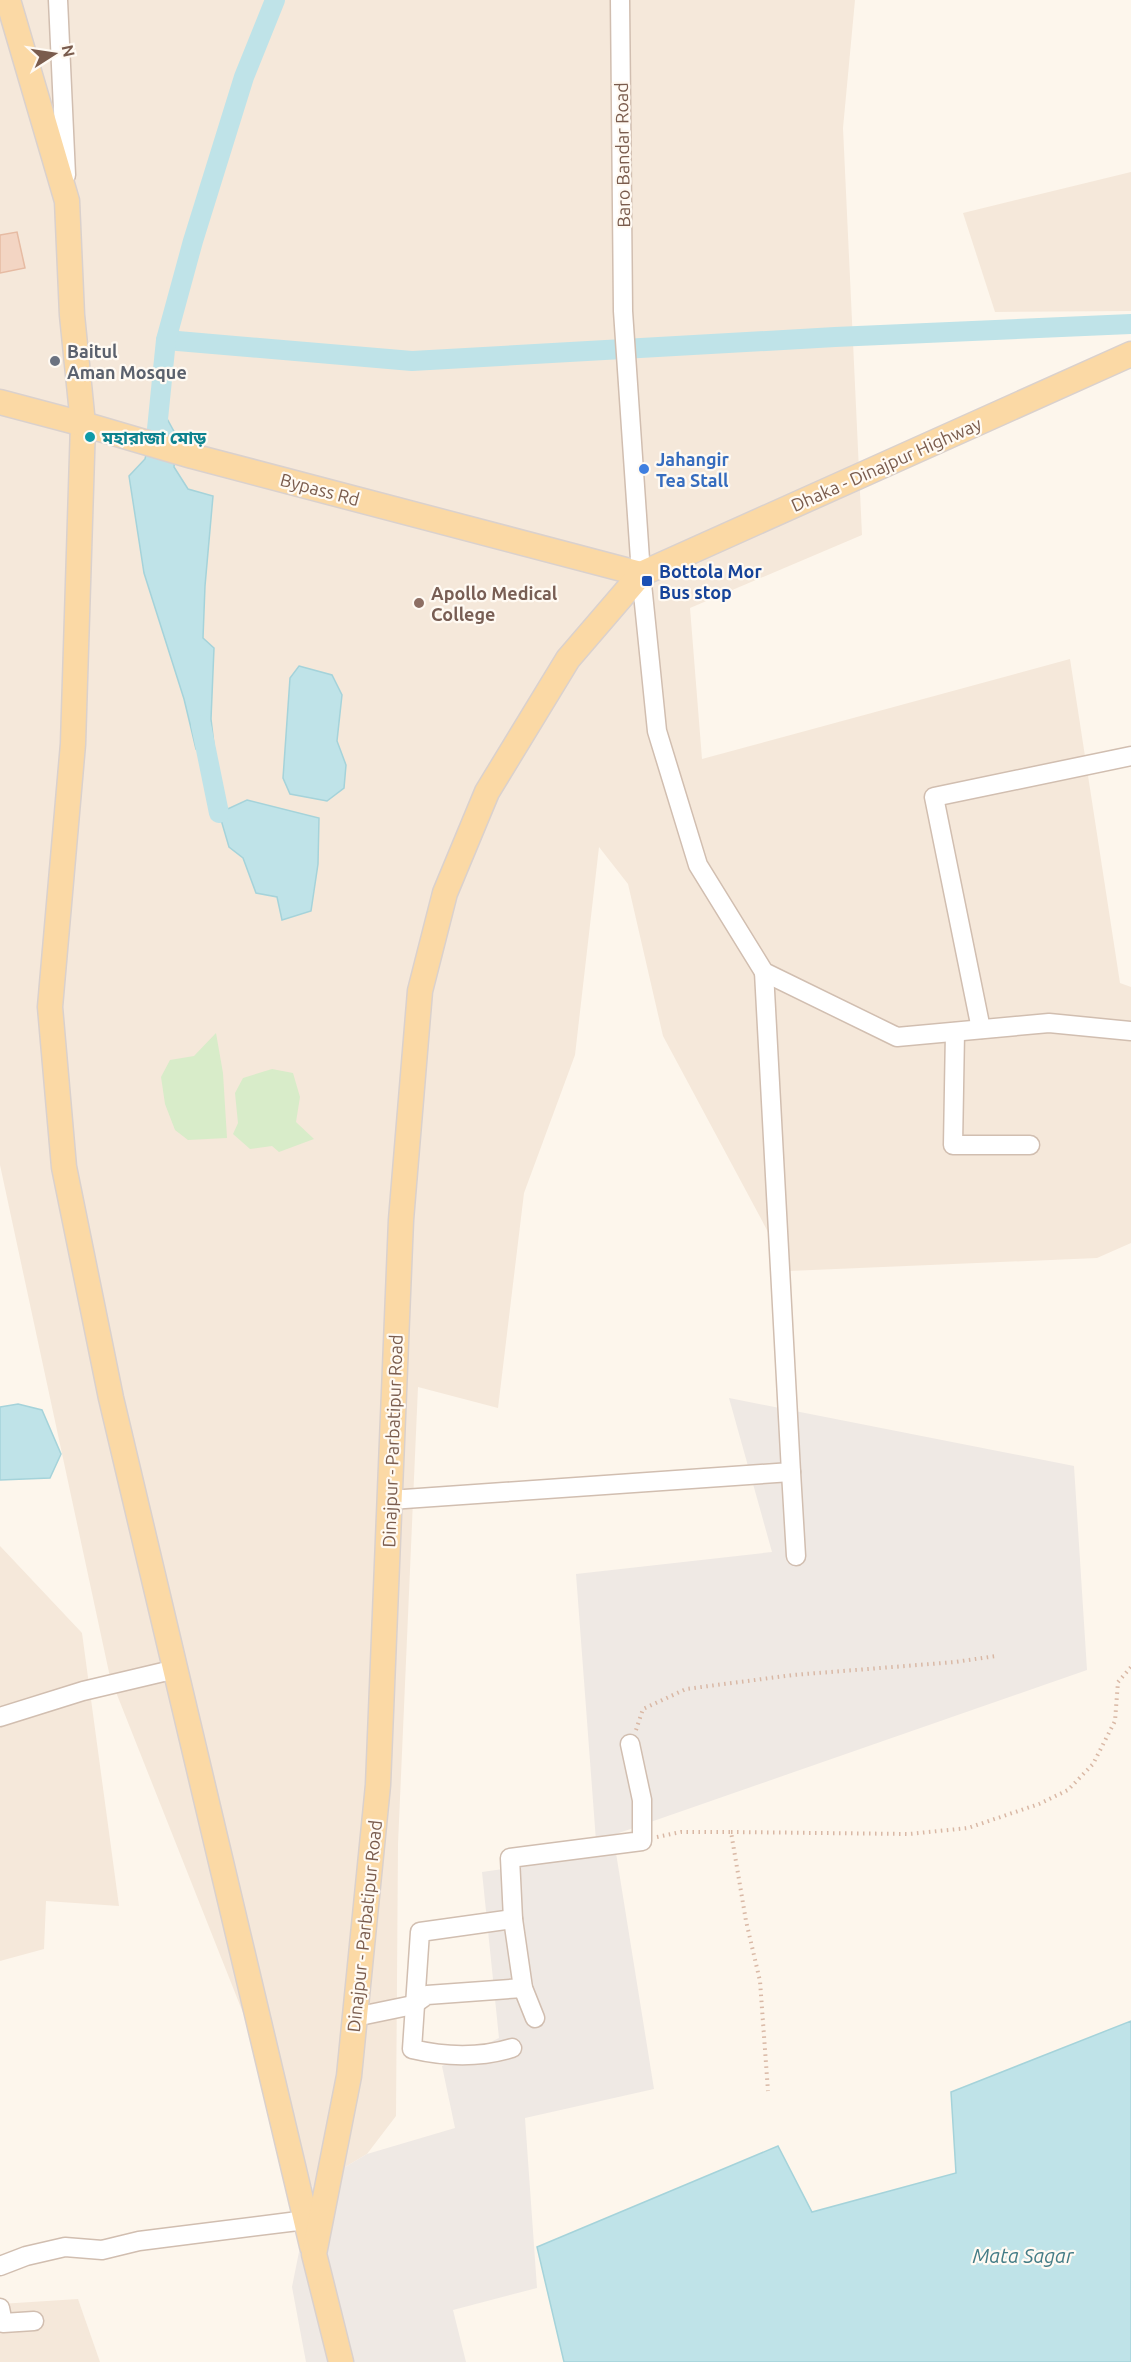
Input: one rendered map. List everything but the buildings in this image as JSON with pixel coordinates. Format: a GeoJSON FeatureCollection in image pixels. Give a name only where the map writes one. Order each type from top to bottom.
{"type":"FeatureCollection","features":[{"type":"Feature","properties":{"kind":"main road"},"geometry":{"type":"LineString","coordinates":[[8,0],[67,201],[72,315],[83,424],[73,744],[50,1007],[64,1167],[111,1398],[314,2254]]}},
{"type":"Feature","properties":{"kind":"main road","name":"Dhaka - Dinajpur Highway"},"geometry":{"type":"LineString","coordinates":[[640,574],[1131,354]]}},
{"type":"Feature","properties":{"kind":"main road","name":"Bypass Rd"},"geometry":{"type":"LineString","coordinates":[[0,402],[192,456],[640,574]]}},
{"type":"Feature","properties":{"kind":"main road","name":"Dinajpur - Parbatipur Road"},"geometry":{"type":"LineString","coordinates":[[341,2362],[314,2254],[349,2076],[378,1785],[401,1220],[420,991],[445,893],[487,792],[568,659],[640,574]]}},
{"type":"Feature","properties":{"kind":"street"},"geometry":{"type":"LineString","coordinates":[[58,0],[67,201]]}},
{"type":"Feature","properties":{"kind":"street","name":"Baro Bandar Road"},"geometry":{"type":"LineString","coordinates":[[620,0],[623,311],[640,574],[657,731],[698,865],[764,972]]}},
{"type":"Feature","properties":{"kind":"street"},"geometry":{"type":"LineString","coordinates":[[981,1029],[934,797],[1131,756]]}},
{"type":"Feature","properties":{"kind":"street"},"geometry":{"type":"LineString","coordinates":[[796,1556],[764,972],[897,1037],[1049,1023],[1131,1031]]}},
{"type":"Feature","properties":{"kind":"street"},"geometry":{"type":"LineString","coordinates":[[955,1032],[953,1145],[1030,1145]]}},
{"type":"Feature","properties":{"kind":"street"},"geometry":{"type":"LineString","coordinates":[[390,1500],[791,1472]]}},
{"type":"Feature","properties":{"kind":"street"},"geometry":{"type":"LineString","coordinates":[[0,1717],[83,1691],[176,1669]]}},
{"type":"Feature","properties":{"kind":"street"},"geometry":{"type":"LineString","coordinates":[[534,2018],[523,1988],[513,1919],[510,1858],[642,1840],[642,1800],[630,1744]]}},
{"type":"Feature","properties":{"kind":"street"},"geometry":{"type":"LineString","coordinates":[[512,2048],[489,2055],[438,2055],[412,2049],[413,2005],[420,1932],[513,1919]]}},
{"type":"Feature","properties":{"kind":"street"},"geometry":{"type":"LineString","coordinates":[[355,2017],[413,2005],[427,1995],[523,1988]]}},
{"type":"Feature","properties":{"kind":"street"},"geometry":{"type":"LineString","coordinates":[[0,2266],[26,2256],[65,2247],[102,2250],[140,2241],[306,2220]]}},
{"type":"Feature","properties":{"kind":"street"},"geometry":{"type":"LineString","coordinates":[[0,2308],[3,2323],[34,2321]]}},
{"type":"Feature","properties":{"kind":"path"},"geometry":{"type":"LineString","coordinates":[[630,1744],[643,1709],[686,1689],[793,1675],[956,1662],[996,1656]]}},
{"type":"Feature","properties":{"kind":"path"},"geometry":{"type":"LineString","coordinates":[[642,1840],[681,1832],[909,1834],[968,1828],[1039,1804],[1068,1790],[1093,1764],[1115,1721],[1118,1682],[1131,1667]]}},
{"type":"Feature","properties":{"kind":"path"},"geometry":{"type":"LineString","coordinates":[[730,1832],[760,1981],[768,2091]]}},
{"type":"Feature","properties":{"kind":"shaded area"},"geometry":{"type":"Polygon","coordinates":[[[0,0],[855,0],[843,128],[862,535],[690,608],[702,759],[1070,659],[1120,983],[1131,987],[1131,1243],[1097,1258],[789,1271],[663,1036],[628,884],[599,847],[575,1055],[524,1193],[498,1408],[418,1387],[398,1844],[396,2116],[367,2154],[312,2187],[110,1677],[0,1165],[0,0]]]}},
{"type":"Feature","properties":{"kind":"shaded area"},"geometry":{"type":"Polygon","coordinates":[[[1131,172],[1131,311],[995,312],[963,213],[1131,172]]]}},
{"type":"Feature","properties":{"kind":"shaded area"},"geometry":{"type":"Polygon","coordinates":[[[729,1398],[1074,1466],[1087,1670],[596,1841],[576,1574],[772,1552],[729,1398]]]}},
{"type":"Feature","properties":{"kind":"shaded area"},"geometry":{"type":"Polygon","coordinates":[[[0,1546],[82,1633],[119,1906],[46,1901],[44,1949],[0,1961],[0,1546]]]}},
{"type":"Feature","properties":{"kind":"shaded area"},"geometry":{"type":"Polygon","coordinates":[[[616,1853],[654,2089],[525,2118],[537,2288],[453,2310],[466,2362],[306,2362],[292,2287],[312,2187],[367,2154],[455,2128],[442,2066],[499,2038],[482,1872],[616,1853]]]}},
{"type":"Feature","properties":{"kind":"shaded area"},"geometry":{"type":"Polygon","coordinates":[[[78,2299],[100,2362],[0,2362],[0,2304],[78,2299]]]}},
{"type":"Feature","properties":{"kind":"green space"},"geometry":{"type":"Polygon","coordinates":[[[216,1033],[223,1073],[227,1138],[188,1140],[175,1130],[165,1104],[161,1077],[170,1060],[194,1056],[216,1033]]]}},
{"type":"Feature","properties":{"kind":"green space"},"geometry":{"type":"Polygon","coordinates":[[[272,1069],[293,1073],[300,1097],[296,1122],[314,1139],[279,1152],[272,1146],[250,1149],[233,1134],[238,1123],[235,1093],[243,1078],[272,1069]]]}},
{"type":"Feature","properties":{"kind":"water"},"geometry":{"type":"Polygon","coordinates":[[[159,404],[177,437],[174,467],[188,489],[213,496],[203,638],[214,648],[211,719],[215,753],[196,749],[184,699],[144,573],[129,476],[145,459],[159,404]]]}},
{"type":"Feature","properties":{"kind":"water"},"geometry":{"type":"Polygon","coordinates":[[[299,666],[332,675],[342,695],[337,741],[346,765],[344,788],[327,801],[290,794],[283,778],[290,678],[299,666]]]}},
{"type":"Feature","properties":{"kind":"water"},"geometry":{"type":"Polygon","coordinates":[[[247,800],[319,818],[318,864],[311,911],[282,920],[277,897],[256,893],[243,858],[229,847],[219,813],[247,800]]]}},
{"type":"Feature","properties":{"kind":"water"},"geometry":{"type":"Polygon","coordinates":[[[18,1404],[42,1410],[61,1454],[50,1478],[0,1480],[0,1407],[18,1404]]]}},
{"type":"Feature","properties":{"kind":"water","name":"Mata Sagar"},"geometry":{"type":"Polygon","coordinates":[[[1131,2021],[1131,2362],[564,2362],[537,2247],[778,2146],[812,2212],[956,2173],[951,2092],[1131,2021]]]}},
{"type":"Feature","properties":{"kind":"waterway"},"geometry":{"type":"LineString","coordinates":[[157,429],[166,340],[193,241],[244,77],[275,0]]}},
{"type":"Feature","properties":{"kind":"waterway"},"geometry":{"type":"LineString","coordinates":[[166,340],[412,361],[835,337],[1131,324]]}},
{"type":"Feature","properties":{"kind":"waterway"},"geometry":{"type":"LineString","coordinates":[[201,725],[219,813]]}},
{"type":"Feature","properties":{"kind":"place","name":"Baitul Aman Mosque"},"geometry":{"type":"Point","coordinates":[55,361]}},
{"type":"Feature","properties":{"kind":"place","name":"মহারাজা মোড়"},"geometry":{"type":"Point","coordinates":[90,437]}},
{"type":"Feature","properties":{"kind":"place","name":"Jahangir Tea Stall"},"geometry":{"type":"Point","coordinates":[644,469]}},
{"type":"Feature","properties":{"kind":"place","name":"Bottola Mor Bus stop"},"geometry":{"type":"Point","coordinates":[647,581]}},
{"type":"Feature","properties":{"kind":"place","name":"Apollo Medical College"},"geometry":{"type":"Point","coordinates":[419,603]}}]}
